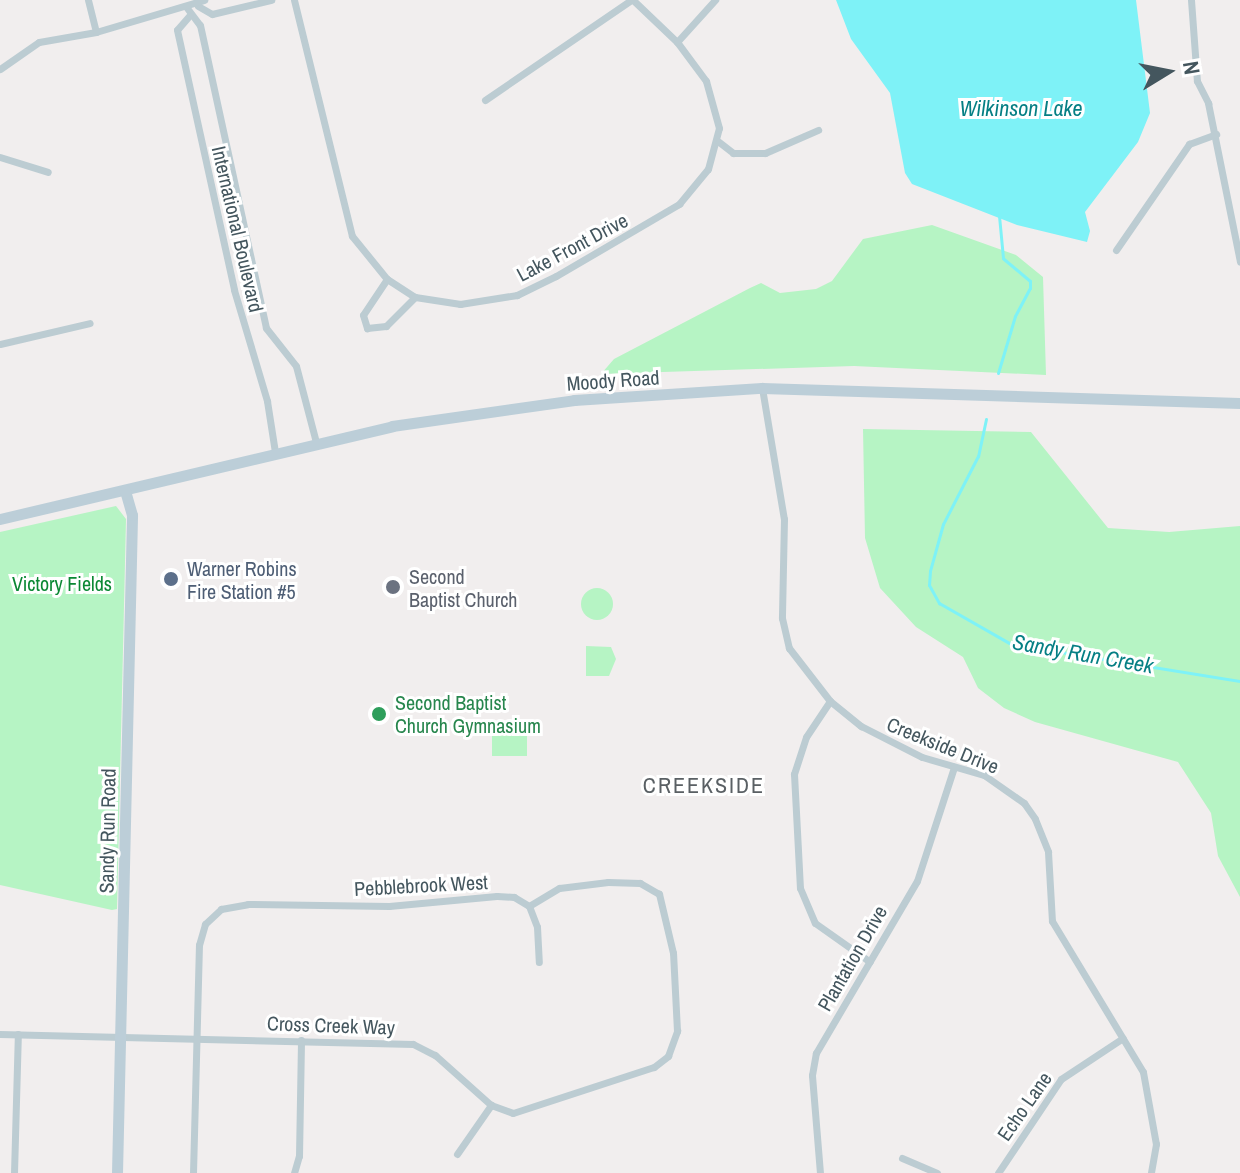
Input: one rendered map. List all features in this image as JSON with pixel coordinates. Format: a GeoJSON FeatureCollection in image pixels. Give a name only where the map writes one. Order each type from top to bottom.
{"type":"FeatureCollection","features":[{"type":"Feature","properties":{"kind":"main road","name":"Moody Road"},"geometry":{"type":"LineString","coordinates":[[0,519],[316,442],[504,407],[762,388],[1240,403]]}},
{"type":"Feature","properties":{"kind":"main road","name":"Sandy Run Road"},"geometry":{"type":"LineString","coordinates":[[117,1173],[132,515],[125,490]]}},
{"type":"Feature","properties":{"kind":"street"},"geometry":{"type":"LineString","coordinates":[[88,0],[96,32]]}},
{"type":"Feature","properties":{"kind":"street"},"geometry":{"type":"LineString","coordinates":[[0,69],[39,42],[188,12],[201,3],[212,14],[271,0]]}},
{"type":"Feature","properties":{"kind":"street","name":"Lake Front Drive"},"geometry":{"type":"LineString","coordinates":[[294,0],[352,236],[387,279],[415,297],[490,302],[556,276],[679,204],[708,169],[719,142]]}},
{"type":"Feature","properties":{"kind":"street"},"geometry":{"type":"LineString","coordinates":[[485,100],[632,0],[677,42],[706,81],[715,103],[719,142],[733,153],[765,153],[818,130]]}},
{"type":"Feature","properties":{"kind":"street"},"geometry":{"type":"LineString","coordinates":[[677,42],[715,0]]}},
{"type":"Feature","properties":{"kind":"street"},"geometry":{"type":"LineString","coordinates":[[1191,0],[1197,81],[1216,134],[1240,262]]}},
{"type":"Feature","properties":{"kind":"street","name":"International Boulevard"},"geometry":{"type":"LineString","coordinates":[[275,452],[267,401],[234,290],[177,30],[188,12],[200,25],[266,328],[296,366],[316,442]]}},
{"type":"Feature","properties":{"kind":"street"},"geometry":{"type":"LineString","coordinates":[[1116,250],[1149,209],[1189,144],[1216,134]]}},
{"type":"Feature","properties":{"kind":"street"},"geometry":{"type":"LineString","coordinates":[[0,157],[48,172]]}},
{"type":"Feature","properties":{"kind":"street"},"geometry":{"type":"LineString","coordinates":[[387,279],[363,315],[367,328],[386,326],[415,297]]}},
{"type":"Feature","properties":{"kind":"street"},"geometry":{"type":"LineString","coordinates":[[0,344],[90,323]]}},
{"type":"Feature","properties":{"kind":"street","name":"Creekside Drive"},"geometry":{"type":"LineString","coordinates":[[762,388],[784,519],[785,635],[795,660],[830,701],[890,744],[1004,787],[1035,819],[1048,852],[1052,921],[1143,1072],[1153,1108],[1156,1144],[1151,1173]]}},
{"type":"Feature","properties":{"kind":"street"},"geometry":{"type":"LineString","coordinates":[[830,701],[806,737],[794,774],[800,888],[815,923],[870,962]]}},
{"type":"Feature","properties":{"kind":"street","name":"Plantation Drive"},"geometry":{"type":"LineString","coordinates":[[820,1173],[813,1064],[924,864],[954,767]]}},
{"type":"Feature","properties":{"kind":"street"},"geometry":{"type":"LineString","coordinates":[[457,1154],[491,1105],[524,1111],[654,1067],[674,1043],[674,980],[668,921],[659,894],[649,886],[622,882],[559,888],[529,906],[537,927],[539,962]]}},
{"type":"Feature","properties":{"kind":"street","name":"Pebblebrook West"},"geometry":{"type":"LineString","coordinates":[[193,1173],[201,933],[221,909],[248,904],[389,906],[497,896],[514,897],[529,906]]}},
{"type":"Feature","properties":{"kind":"street","name":"Cross Creek Way"},"geometry":{"type":"LineString","coordinates":[[0,1034],[301,1040],[424,1047],[491,1105]]}},
{"type":"Feature","properties":{"kind":"street"},"geometry":{"type":"LineString","coordinates":[[14,1173],[18,1034]]}},
{"type":"Feature","properties":{"kind":"street","name":"Echo Lane"},"geometry":{"type":"LineString","coordinates":[[998,1173],[1061,1079],[1123,1038]]}},
{"type":"Feature","properties":{"kind":"street"},"geometry":{"type":"LineString","coordinates":[[294,1173],[299,1156],[301,1040]]}},
{"type":"Feature","properties":{"kind":"street"},"geometry":{"type":"LineString","coordinates":[[902,1158],[937,1173]]}},
{"type":"Feature","properties":{"kind":"green space"},"geometry":{"type":"Polygon","coordinates":[[[932,225],[1016,255],[1043,277],[1046,375],[854,366],[601,374],[614,359],[761,283],[780,293],[816,289],[832,281],[863,239],[932,225]]]}},
{"type":"Feature","properties":{"kind":"green space"},"geometry":{"type":"Polygon","coordinates":[[[863,429],[1031,432],[1108,528],[1169,532],[1240,526],[1240,897],[1218,856],[1211,813],[1178,762],[1035,722],[1004,708],[978,688],[963,657],[916,627],[880,588],[865,538],[863,429]]]}},
{"type":"Feature","properties":{"kind":"green space","name":"Victory Fields"},"geometry":{"type":"Polygon","coordinates":[[[116,506],[126,519],[117,909],[112,910],[0,885],[0,532],[116,506]]]}},
{"type":"Feature","properties":{"kind":"green space"},"geometry":{"type":"Polygon","coordinates":[[[597,588],[608,593],[613,604],[608,615],[597,620],[586,615],[581,604],[586,593],[597,588]]]}},
{"type":"Feature","properties":{"kind":"green space"},"geometry":{"type":"Polygon","coordinates":[[[586,646],[611,647],[616,659],[609,676],[586,676],[586,646]]]}},
{"type":"Feature","properties":{"kind":"green space"},"geometry":{"type":"Polygon","coordinates":[[[492,735],[527,735],[527,756],[492,756],[492,735]]]}},
{"type":"Feature","properties":{"kind":"water","name":"Wilkinson Lake"},"geometry":{"type":"Polygon","coordinates":[[[836,0],[1136,0],[1150,113],[1138,142],[1085,212],[1090,231],[1087,242],[1017,225],[912,184],[905,173],[890,93],[851,39],[836,0]]]}},
{"type":"Feature","properties":{"kind":"waterway","name":"Sandy Run Creek"},"geometry":{"type":"LineString","coordinates":[[998,373],[1015,316],[1030,288],[1030,281],[1003,258],[999,216]]}},
{"type":"Feature","properties":{"kind":"waterway","name":"Sandy Run Creek"},"geometry":{"type":"LineString","coordinates":[[986,419],[978,456],[943,524],[930,571],[929,585],[939,603],[1011,644],[1240,681]]}},
{"type":"Feature","properties":{"kind":"place","name":"Warner Robins Fire Station #5"},"geometry":{"type":"Point","coordinates":[171,579]}},
{"type":"Feature","properties":{"kind":"place","name":"Second Baptist Church"},"geometry":{"type":"Point","coordinates":[393,587]}},
{"type":"Feature","properties":{"kind":"place","name":"Second Baptist Church Gymnasium"},"geometry":{"type":"Point","coordinates":[379,714]}},
{"type":"Feature","properties":{"kind":"district","name":"CREEKSIDE"},"geometry":{"type":"Point","coordinates":[704,786]}}]}
